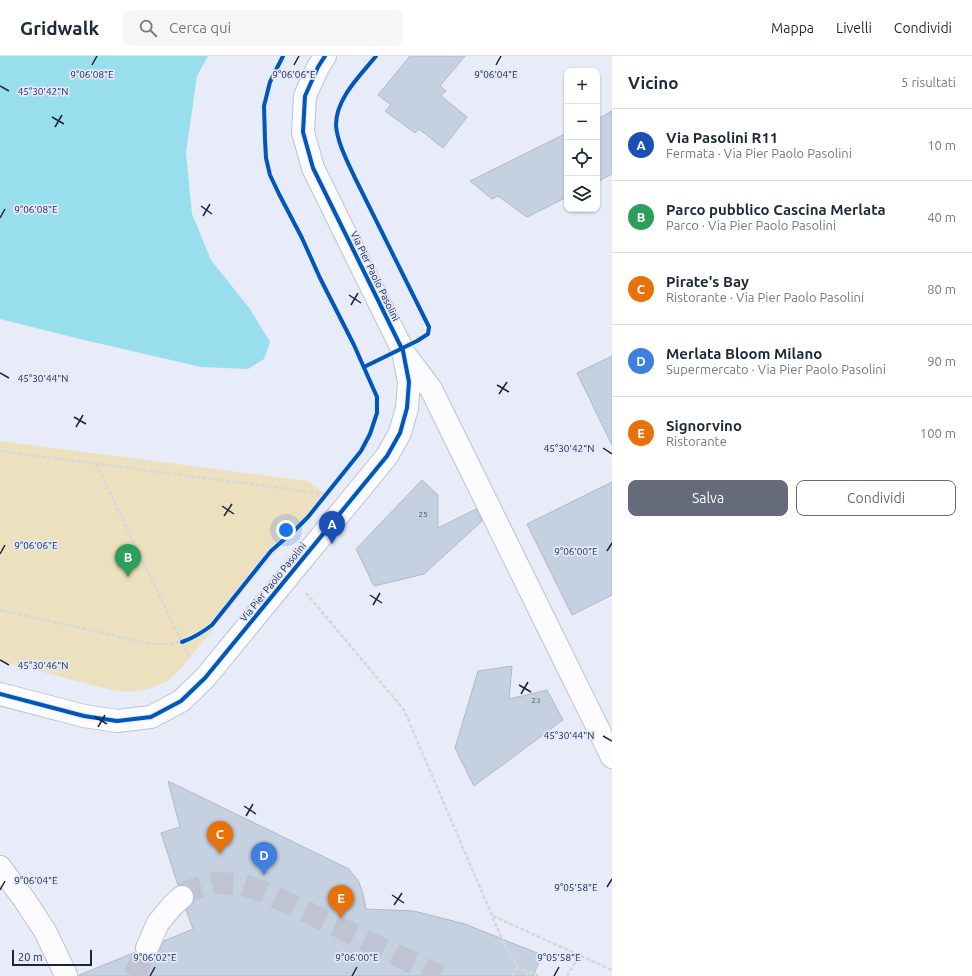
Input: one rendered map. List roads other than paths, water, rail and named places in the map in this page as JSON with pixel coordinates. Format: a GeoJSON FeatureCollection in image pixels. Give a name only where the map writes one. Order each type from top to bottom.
{"type":"FeatureCollection","features":[{"type":"Feature","properties":{"kind":"main road","name":"Via Pier Paolo Pasolini"},"geometry":{"type":"LineString","coordinates":[[325,56],[318,67],[305,96],[303,132],[313,168],[403,351],[431,389],[612,758]]}},
{"type":"Feature","properties":{"kind":"main road","name":"Via Pier Paolo Pasolini"},"geometry":{"type":"LineString","coordinates":[[0,694],[84,716],[117,721],[151,717],[181,701],[205,678],[387,456],[400,433],[407,408],[409,382],[403,351]]}},
{"type":"Feature","properties":{"kind":"main road"},"geometry":{"type":"LineString","coordinates":[[0,867],[24,899],[45,931],[66,975]]}},
{"type":"Feature","properties":{"kind":"main road"},"geometry":{"type":"LineString","coordinates":[[147,948],[158,923],[182,897]]}},
{"type":"Feature","properties":{"kind":"water"},"geometry":{"type":"Polygon","coordinates":[[[0,56],[208,56],[197,76],[186,153],[192,214],[211,260],[250,309],[270,342],[264,359],[248,369],[201,367],[0,319],[0,56]]]}},
{"type":"Feature","properties":{"kind":"tunnel"},"geometry":{"type":"LineString","coordinates":[[182,897],[189,891],[214,883],[240,884],[265,892],[440,976]]}},
{"type":"Feature","properties":{"kind":"tunnel"},"geometry":{"type":"LineString","coordinates":[[134,976],[147,948]]}},
{"type":"Feature","properties":{"kind":"place","name":"Via Pasolini R11"},"geometry":{"type":"Point","coordinates":[332,544]}},
{"type":"Feature","properties":{"kind":"place","name":"Parco pubblico Cascina Merlata"},"geometry":{"type":"Point","coordinates":[128,577]}},
{"type":"Feature","properties":{"kind":"place","name":"Pirate's Bay"},"geometry":{"type":"Point","coordinates":[220,854]}},
{"type":"Feature","properties":{"kind":"place","name":"Merlata Bloom Milano"},"geometry":{"type":"Point","coordinates":[264,875]}},
{"type":"Feature","properties":{"kind":"place","name":"Signorvino"},"geometry":{"type":"Point","coordinates":[341,918]}}]}
